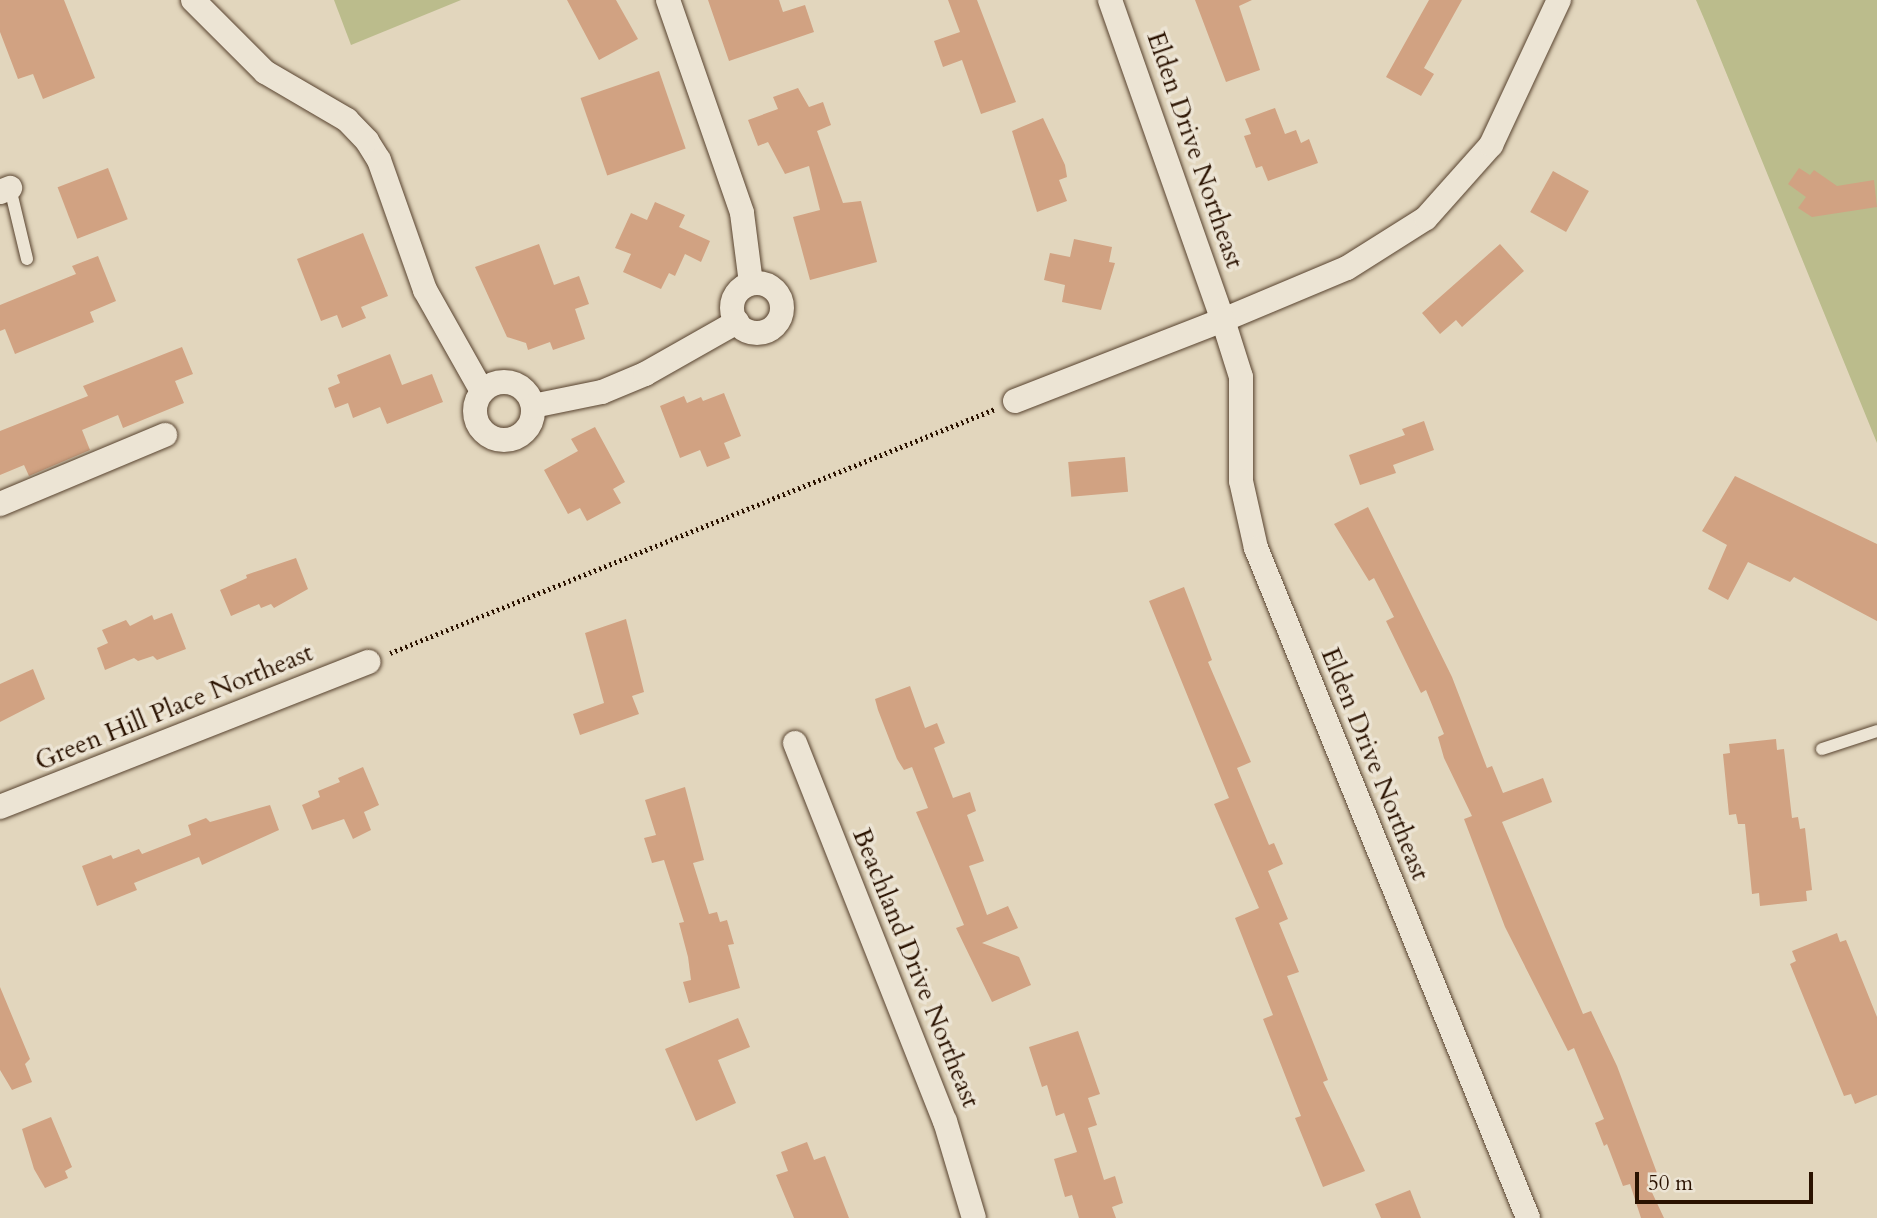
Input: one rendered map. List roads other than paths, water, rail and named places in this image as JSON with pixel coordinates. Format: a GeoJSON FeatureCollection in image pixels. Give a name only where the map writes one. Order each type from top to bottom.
{"type":"FeatureCollection","features":[{"type":"Feature","properties":{"kind":"street"},"geometry":{"type":"LineString","coordinates":[[193,0],[265,72],[347,120],[367,141],[379,160],[425,290],[482,391]]}},
{"type":"Feature","properties":{"kind":"street"},"geometry":{"type":"LineString","coordinates":[[668,0],[742,213],[751,283]]}},
{"type":"Feature","properties":{"kind":"street","name":"Elden Drive Northeast"},"geometry":{"type":"LineString","coordinates":[[1110,0],[1241,377],[1241,481],[1255,548],[1528,1218]]}},
{"type":"Feature","properties":{"kind":"street"},"geometry":{"type":"LineString","coordinates":[[1016,401],[1347,268],[1426,218],[1492,145],[1559,0]]}},
{"type":"Feature","properties":{"kind":"street"},"geometry":{"type":"LineString","coordinates":[[751,283],[769,286],[777,293],[781,311],[772,328],[753,332],[737,322],[735,295],[751,283]]}},
{"type":"Feature","properties":{"kind":"street"},"geometry":{"type":"LineString","coordinates":[[533,406],[602,392],[646,374],[737,322]]}},
{"type":"Feature","properties":{"kind":"street"},"geometry":{"type":"LineString","coordinates":[[512,383],[522,388],[533,406],[528,427],[521,435],[501,440],[482,431],[474,411],[482,391],[491,385],[512,383]]}},
{"type":"Feature","properties":{"kind":"street"},"geometry":{"type":"LineString","coordinates":[[0,504],[165,435]]}},
{"type":"Feature","properties":{"kind":"street","name":"Green Hill Place Northeast"},"geometry":{"type":"LineString","coordinates":[[0,807],[369,662]]}},
{"type":"Feature","properties":{"kind":"street","name":"Beachland Drive Northeast"},"geometry":{"type":"LineString","coordinates":[[795,743],[944,1121],[974,1218]]}},
{"type":"Feature","properties":{"kind":"lane"},"geometry":{"type":"LineString","coordinates":[[5,190],[27,259]]}},
{"type":"Feature","properties":{"kind":"lane"},"geometry":{"type":"LineString","coordinates":[[1822,749],[1877,731]]}}]}
